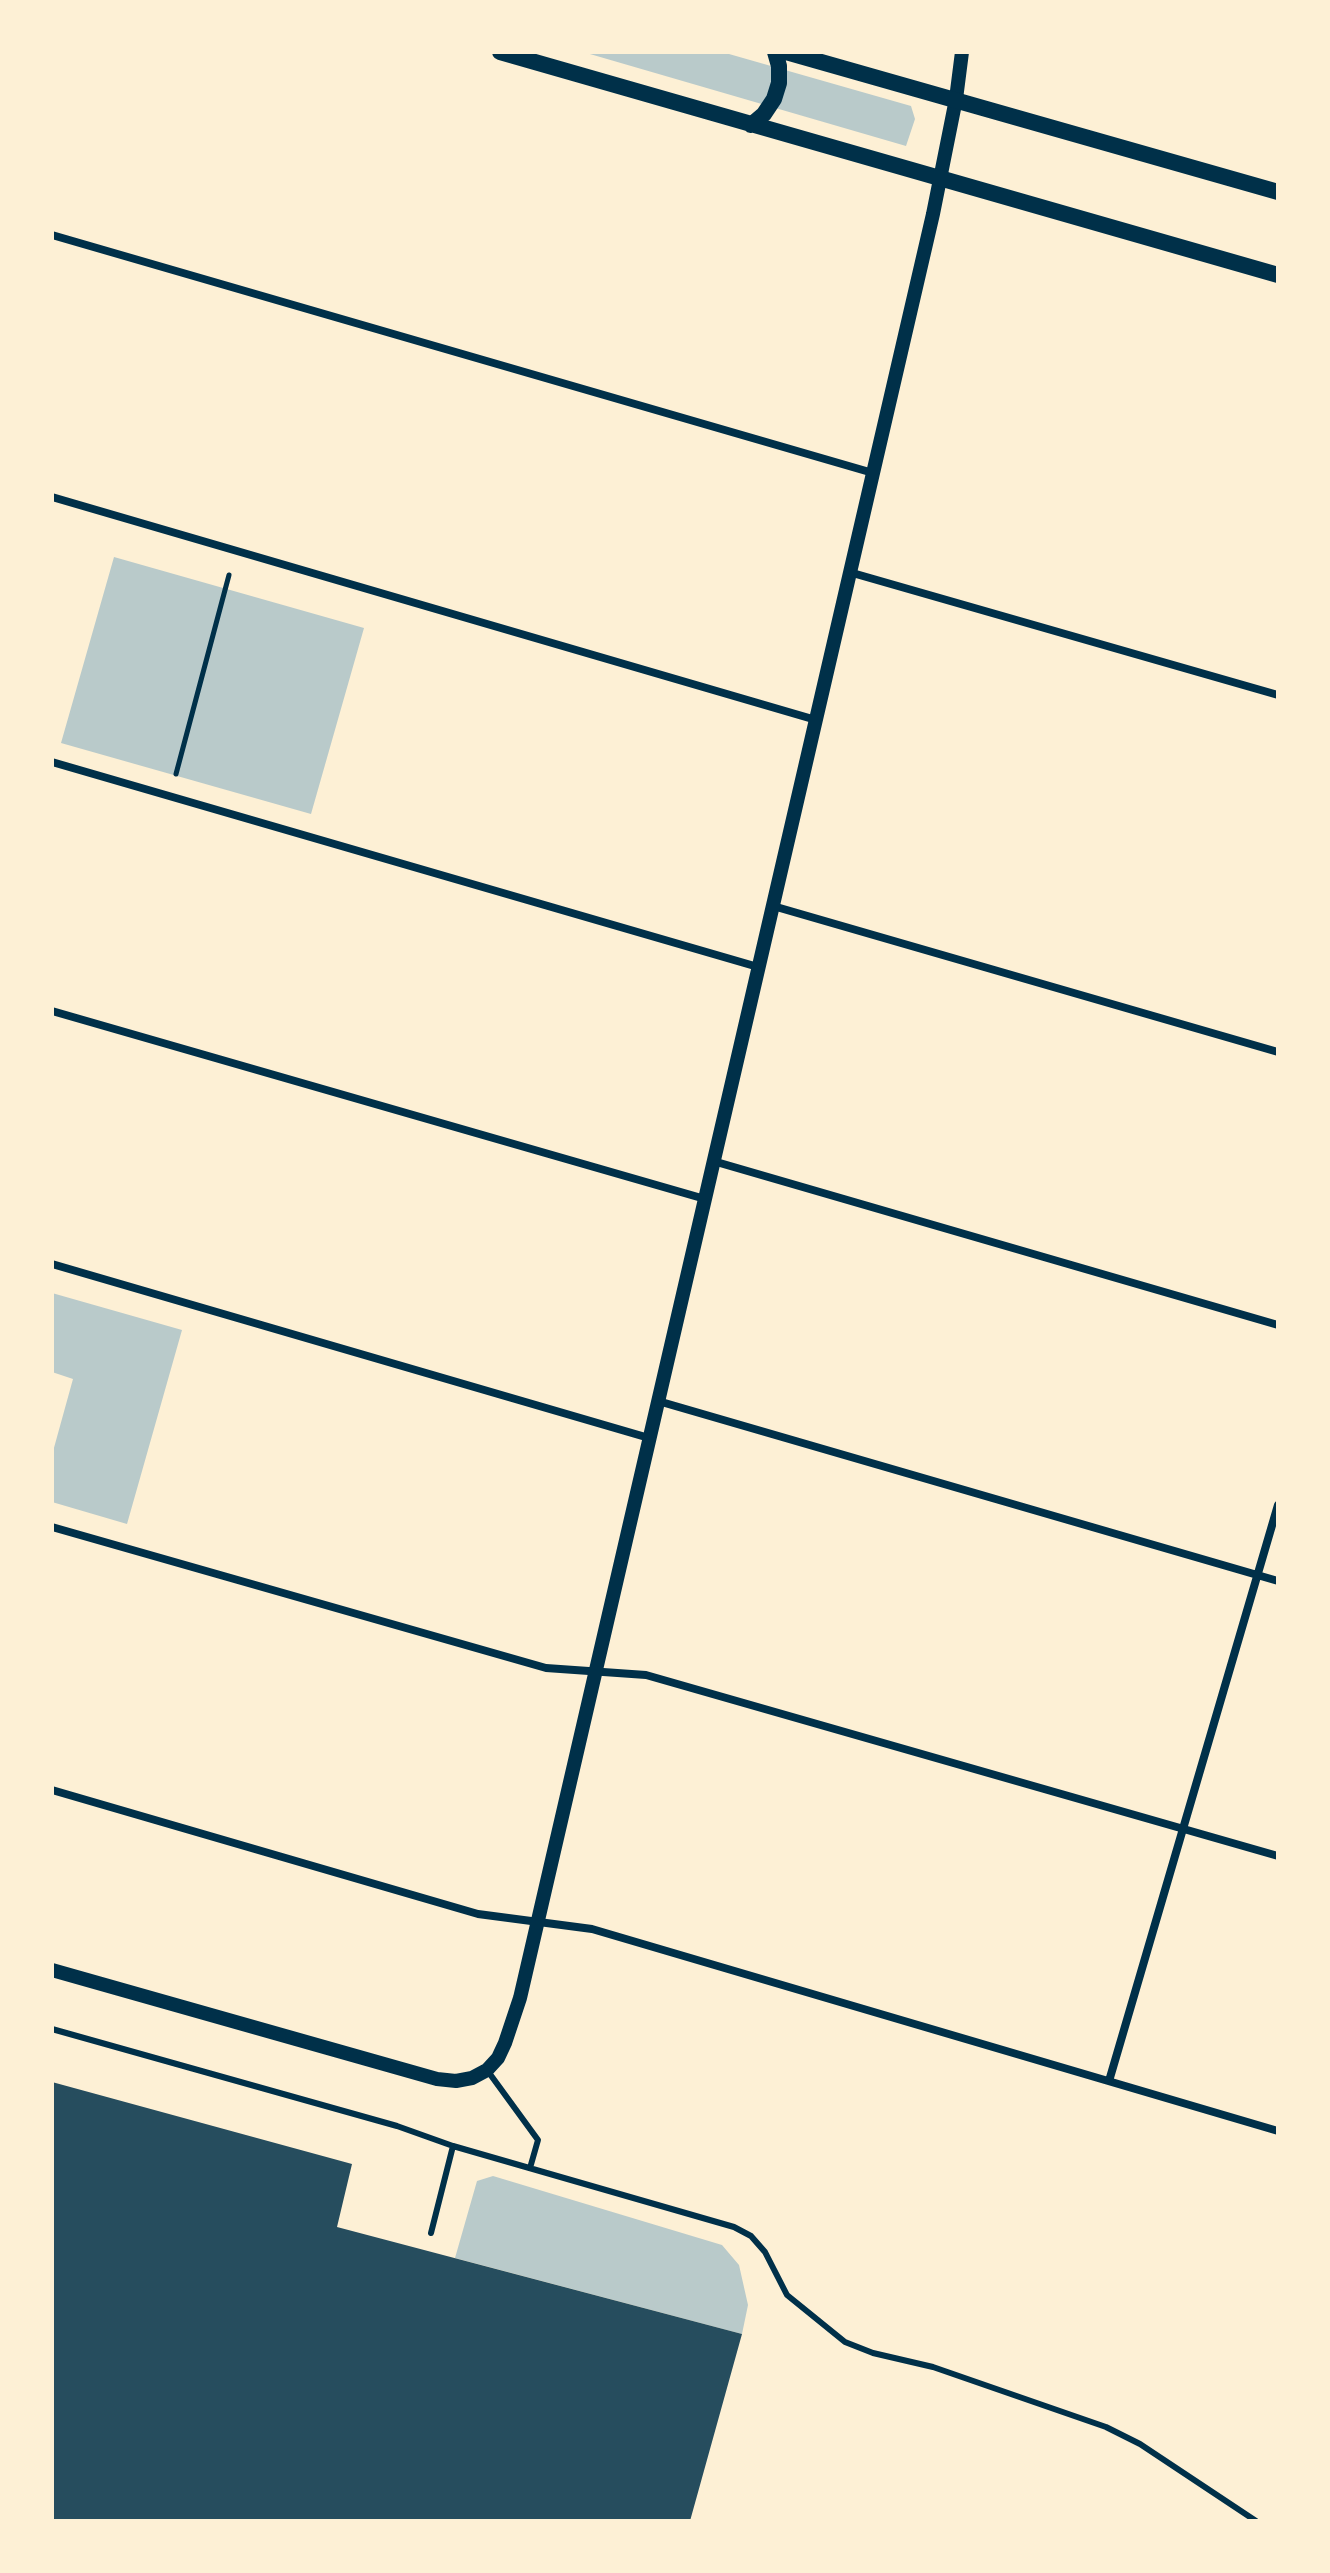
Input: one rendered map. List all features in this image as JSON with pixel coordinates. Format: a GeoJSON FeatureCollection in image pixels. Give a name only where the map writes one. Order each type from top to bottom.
{"type":"FeatureCollection","features":[{"type":"Feature","properties":{"kind":"main road"},"geometry":{"type":"LineString","coordinates":[[500,52],[1278,275]]}},
{"type":"Feature","properties":{"kind":"main road"},"geometry":{"type":"LineString","coordinates":[[751,125],[764,114],[774,99],[779,83],[775,52]]}},
{"type":"Feature","properties":{"kind":"main road"},"geometry":{"type":"LineString","coordinates":[[786,52],[1278,192]]}},
{"type":"Feature","properties":{"kind":"street"},"geometry":{"type":"LineString","coordinates":[[52,1970],[437,2079],[456,2081],[472,2078],[487,2070],[498,2058],[513,2023],[773,906],[941,177],[962,52]]}},
{"type":"Feature","properties":{"kind":"street"},"geometry":{"type":"LineString","coordinates":[[52,235],[873,473]]}},
{"type":"Feature","properties":{"kind":"street"},"geometry":{"type":"LineString","coordinates":[[52,497],[816,720]]}},
{"type":"Feature","properties":{"kind":"street"},"geometry":{"type":"LineString","coordinates":[[849,572],[1278,695]]}},
{"type":"Feature","properties":{"kind":"street"},"geometry":{"type":"LineString","coordinates":[[52,762],[758,967]]}},
{"type":"Feature","properties":{"kind":"street"},"geometry":{"type":"LineString","coordinates":[[773,906],[1278,1052]]}},
{"type":"Feature","properties":{"kind":"street"},"geometry":{"type":"LineString","coordinates":[[52,1011],[705,1199]]}},
{"type":"Feature","properties":{"kind":"street"},"geometry":{"type":"LineString","coordinates":[[713,1161],[1278,1325]]}},
{"type":"Feature","properties":{"kind":"street"},"geometry":{"type":"LineString","coordinates":[[52,1264],[649,1438]]}},
{"type":"Feature","properties":{"kind":"street"},"geometry":{"type":"LineString","coordinates":[[658,1401],[1278,1581]]}},
{"type":"Feature","properties":{"kind":"street"},"geometry":{"type":"LineString","coordinates":[[1109,2081],[1278,1505]]}},
{"type":"Feature","properties":{"kind":"street"},"geometry":{"type":"LineString","coordinates":[[52,1527],[546,1668],[646,1675],[1278,1856]]}},
{"type":"Feature","properties":{"kind":"street"},"geometry":{"type":"LineString","coordinates":[[52,1790],[478,1914],[592,1929],[1278,2131]]}},
{"type":"Feature","properties":{"kind":"lane"},"geometry":{"type":"LineString","coordinates":[[52,2029],[397,2126],[453,2146],[734,2227],[751,2236],[765,2252],[787,2295],[845,2342],[873,2353],[933,2367],[1106,2427],[1140,2444],[1256,2521]]}},
{"type":"Feature","properties":{"kind":"lane"},"geometry":{"type":"LineString","coordinates":[[487,2070],[538,2140],[530,2168]]}},
{"type":"Feature","properties":{"kind":"lane"},"geometry":{"type":"LineString","coordinates":[[431,2233],[453,2146]]}},
{"type":"Feature","properties":{"kind":"path"},"geometry":{"type":"LineString","coordinates":[[170,796],[235,551]]}},
{"type":"Feature","properties":{"kind":"shaded area"},"geometry":{"type":"Polygon","coordinates":[[[583,52],[722,52],[911,106],[915,119],[906,146],[583,52]]]}},
{"type":"Feature","properties":{"kind":"shaded area"},"geometry":{"type":"Polygon","coordinates":[[[114,557],[364,628],[311,814],[61,743],[114,557]]]}},
{"type":"Feature","properties":{"kind":"shaded area"},"geometry":{"type":"Polygon","coordinates":[[[52,1293],[182,1330],[127,1524],[52,1502],[52,1455],[73,1379],[52,1372],[52,1293]]]}},
{"type":"Feature","properties":{"kind":"shaded area"},"geometry":{"type":"Polygon","coordinates":[[[493,2176],[722,2245],[739,2265],[748,2305],[742,2334],[455,2258],[477,2181],[493,2176]]]}},
{"type":"Feature","properties":{"kind":"building"},"geometry":{"type":"Polygon","coordinates":[[[52,2082],[352,2164],[337,2227],[742,2334],[690,2521],[52,2521],[52,2082]]]}}]}
